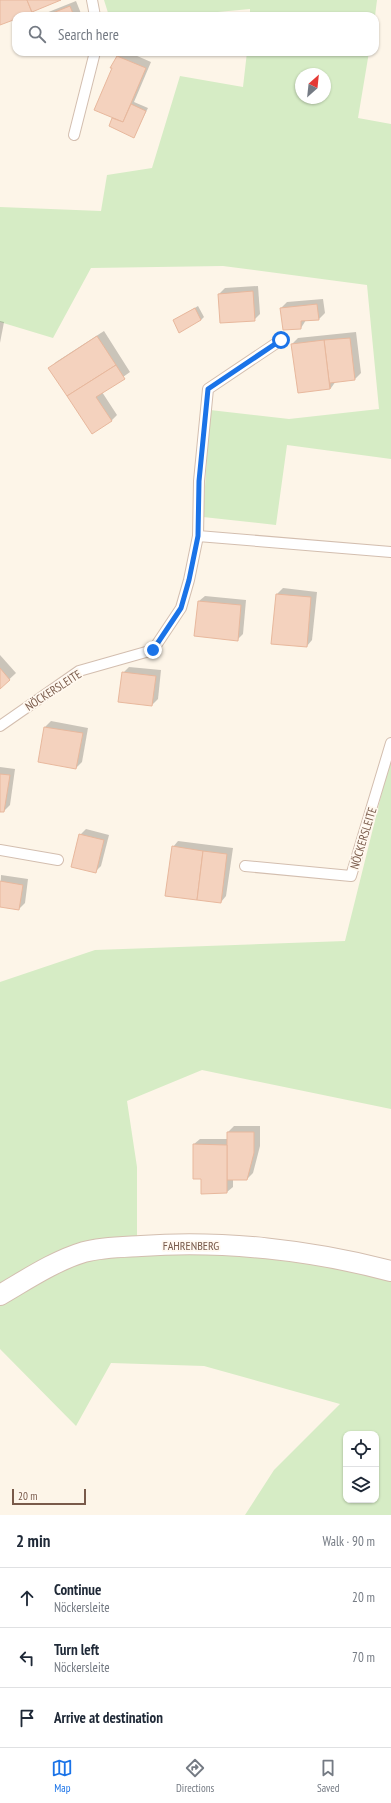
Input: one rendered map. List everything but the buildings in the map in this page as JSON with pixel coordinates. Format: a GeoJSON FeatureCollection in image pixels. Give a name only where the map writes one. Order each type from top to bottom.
{"type":"FeatureCollection","features":[{"type":"Feature","properties":{"kind":"street","name":"FAHRENBERG"},"geometry":{"type":"LineString","coordinates":[[0,1295],[64,1260],[82,1253],[98,1249],[175,1243],[246,1245],[391,1271]]}},
{"type":"Feature","properties":{"kind":"lane"},"geometry":{"type":"LineString","coordinates":[[92,0],[94,12]]}},
{"type":"Feature","properties":{"kind":"lane"},"geometry":{"type":"LineString","coordinates":[[74,135],[94,56]]}},
{"type":"Feature","properties":{"kind":"lane","name":"NÖCKERSLEITE"},"geometry":{"type":"LineString","coordinates":[[0,726],[79,671],[153,650],[181,608],[189,580],[198,536],[199,481],[208,389],[281,340]]}},
{"type":"Feature","properties":{"kind":"lane"},"geometry":{"type":"LineString","coordinates":[[198,536],[391,552]]}},
{"type":"Feature","properties":{"kind":"lane","name":"NÖCKERSLEITE"},"geometry":{"type":"LineString","coordinates":[[245,866],[351,876],[391,743]]}},
{"type":"Feature","properties":{"kind":"lane"},"geometry":{"type":"LineString","coordinates":[[0,850],[58,860]]}},
{"type":"Feature","properties":{"kind":"green space"},"geometry":{"type":"Polygon","coordinates":[[[104,0],[377,0],[376,12],[250,12],[250,9],[218,12],[108,12],[104,0]]]}},
{"type":"Feature","properties":{"kind":"green space"},"geometry":{"type":"Polygon","coordinates":[[[247,56],[368,56],[358,118],[391,124],[391,459],[287,445],[276,525],[203,517],[210,410],[289,419],[379,409],[367,285],[223,266],[91,268],[53,338],[0,322],[0,207],[101,211],[107,175],[152,168],[180,76],[243,87],[247,56]]]}},
{"type":"Feature","properties":{"kind":"green space"},"geometry":{"type":"Polygon","coordinates":[[[391,756],[391,1109],[202,1070],[127,1101],[137,1167],[137,1243],[0,1291],[0,982],[95,950],[345,941],[391,756]]]}},
{"type":"Feature","properties":{"kind":"green space"},"geometry":{"type":"Polygon","coordinates":[[[246,1250],[391,1275],[391,1515],[245,1515],[274,1470],[340,1404],[204,1366],[111,1363],[76,1426],[0,1349],[0,1300],[83,1257],[246,1250]]]}},
{"type":"Feature","properties":{"kind":"route"},"geometry":{"type":"LineString","coordinates":[[153,650],[181,608],[189,580],[198,536],[199,481],[208,389],[281,340]]}}]}
